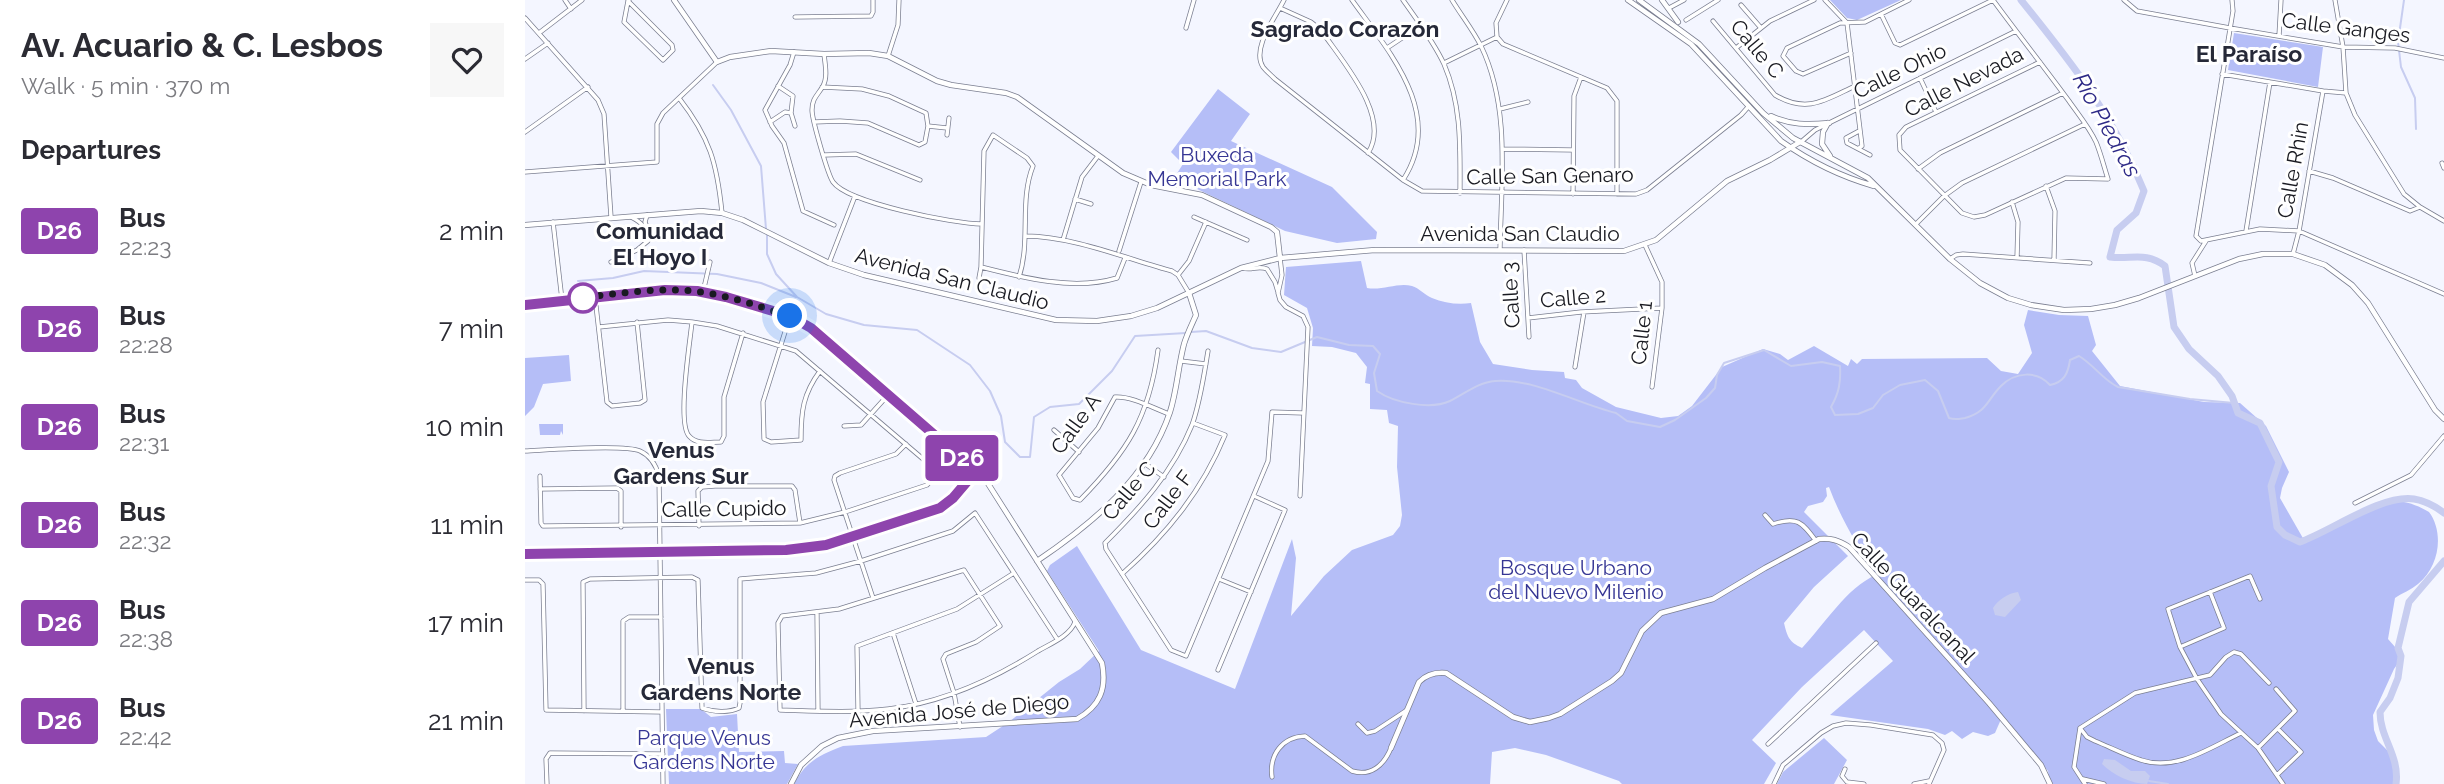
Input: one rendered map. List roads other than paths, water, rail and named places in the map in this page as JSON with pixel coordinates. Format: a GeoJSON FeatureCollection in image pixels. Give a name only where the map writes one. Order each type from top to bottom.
{"type":"FeatureCollection","features":[{"type":"Feature","properties":{"kind":"street"},"geometry":{"type":"LineString","coordinates":[[565,0],[571,9]]}},
{"type":"Feature","properties":{"kind":"street"},"geometry":{"type":"LineString","coordinates":[[540,33],[582,0]]}},
{"type":"Feature","properties":{"kind":"street"},"geometry":{"type":"LineString","coordinates":[[628,0],[672,45],[673,50],[663,60],[624,22],[628,0]]}},
{"type":"Feature","properties":{"kind":"street"},"geometry":{"type":"LineString","coordinates":[[674,0],[717,62]]}},
{"type":"Feature","properties":{"kind":"street"},"geometry":{"type":"LineString","coordinates":[[795,17],[871,16],[873,0]]}},
{"type":"Feature","properties":{"kind":"street"},"geometry":{"type":"LineString","coordinates":[[888,56],[898,25],[899,0]]}},
{"type":"Feature","properties":{"kind":"street"},"geometry":{"type":"LineString","coordinates":[[1185,28],[1194,0]]}},
{"type":"Feature","properties":{"kind":"street","name":"Calle San Genaro"},"geometry":{"type":"LineString","coordinates":[[1284,0],[1261,46],[1259,56],[1263,67],[1403,180],[1422,191],[1636,194],[1647,190],[1753,103]]}},
{"type":"Feature","properties":{"kind":"street"},"geometry":{"type":"LineString","coordinates":[[1352,0],[1406,80],[1419,123],[1418,151],[1403,180]]}},
{"type":"Feature","properties":{"kind":"street"},"geometry":{"type":"LineString","coordinates":[[1403,0],[1444,63],[1459,117],[1460,193]]}},
{"type":"Feature","properties":{"kind":"street"},"geometry":{"type":"LineString","coordinates":[[1452,0],[1481,45],[1494,79],[1500,109],[1500,250]]}},
{"type":"Feature","properties":{"kind":"street"},"geometry":{"type":"LineString","coordinates":[[1507,0],[1496,23],[1497,37],[1503,44],[1607,88],[1617,101],[1617,194]]}},
{"type":"Feature","properties":{"kind":"street"},"geometry":{"type":"LineString","coordinates":[[1628,0],[1691,44],[1775,135],[1792,148],[1875,186]]}},
{"type":"Feature","properties":{"kind":"street"},"geometry":{"type":"LineString","coordinates":[[1639,0],[1699,44],[1763,113],[1800,142],[1859,172],[1950,259],[1980,283],[2008,298],[2064,310],[2091,309],[2150,294],[2239,259],[2263,254],[2293,254],[2325,265],[2352,285],[2368,303],[2435,410],[2444,419]]}},
{"type":"Feature","properties":{"kind":"street"},"geometry":{"type":"LineString","coordinates":[[1662,0],[1678,22]]}},
{"type":"Feature","properties":{"kind":"street"},"geometry":{"type":"LineString","coordinates":[[1669,8],[1684,0]]}},
{"type":"Feature","properties":{"kind":"street"},"geometry":{"type":"LineString","coordinates":[[1736,48],[1770,21],[1814,0]]}},
{"type":"Feature","properties":{"kind":"street"},"geometry":{"type":"LineString","coordinates":[[1825,0],[1847,23],[1862,146],[1859,149]]}},
{"type":"Feature","properties":{"kind":"street"},"geometry":{"type":"LineString","coordinates":[[1851,53],[1803,74],[1796,71],[1783,56],[1787,48],[1840,23],[1865,22],[1909,0]]}},
{"type":"Feature","properties":{"kind":"street"},"geometry":{"type":"LineString","coordinates":[[1881,14],[1895,43],[1900,46],[1993,0],[2096,142],[2108,178],[2066,178],[2012,202],[2018,222],[2017,258]]}},
{"type":"Feature","properties":{"kind":"street","name":"Calle Ganges"},"geometry":{"type":"LineString","coordinates":[[2124,0],[2137,11],[2230,28],[2343,47],[2395,48],[2444,58]]}},
{"type":"Feature","properties":{"kind":"street"},"geometry":{"type":"LineString","coordinates":[[2232,0],[2233,11],[2196,236],[2201,241],[2260,229],[2299,231],[2444,294]]}},
{"type":"Feature","properties":{"kind":"street"},"geometry":{"type":"LineString","coordinates":[[2279,36],[2281,0]]}},
{"type":"Feature","properties":{"kind":"street"},"geometry":{"type":"LineString","coordinates":[[2336,0],[2346,93],[2355,115],[2404,194],[2444,221]]}},
{"type":"Feature","properties":{"kind":"street"},"geometry":{"type":"LineString","coordinates":[[1686,20],[1715,1]]}},
{"type":"Feature","properties":{"kind":"street"},"geometry":{"type":"LineString","coordinates":[[1741,5],[1761,28]]}},
{"type":"Feature","properties":{"kind":"street"},"geometry":{"type":"LineString","coordinates":[[1280,8],[1311,22],[1321,30],[1363,93],[1372,111],[1375,128],[1375,143],[1369,153]]}},
{"type":"Feature","properties":{"kind":"street"},"geometry":{"type":"LineString","coordinates":[[525,18],[599,100],[604,114],[611,218]]}},
{"type":"Feature","properties":{"kind":"street","name":"Calle C"},"geometry":{"type":"LineString","coordinates":[[1713,21],[1775,95],[1788,103],[1803,106],[1816,104],[1855,86]]}},
{"type":"Feature","properties":{"kind":"street"},"geometry":{"type":"LineString","coordinates":[[1386,48],[1420,26]]}},
{"type":"Feature","properties":{"kind":"street","name":"Calle Ohio"},"geometry":{"type":"LineString","coordinates":[[1800,142],[1815,130],[2016,31]]}},
{"type":"Feature","properties":{"kind":"street"},"geometry":{"type":"LineString","coordinates":[[1444,63],[1497,37]]}},
{"type":"Feature","properties":{"kind":"street"},"geometry":{"type":"LineString","coordinates":[[525,59],[548,43]]}},
{"type":"Feature","properties":{"kind":"street"},"geometry":{"type":"LineString","coordinates":[[525,172],[657,162],[657,124],[663,113],[717,62],[730,57],[771,51],[869,53],[888,56],[937,81],[1017,97],[1098,156],[1141,182],[1202,195],[1272,227],[1277,232],[1282,275],[1278,293]]}},
{"type":"Feature","properties":{"kind":"street"},"geometry":{"type":"LineString","coordinates":[[794,52],[790,65],[765,110],[784,143],[803,211],[834,225]]}},
{"type":"Feature","properties":{"kind":"street"},"geometry":{"type":"LineString","coordinates":[[824,54],[825,76],[822,87],[814,96],[812,108],[833,183],[855,196],[879,204],[963,224],[982,224]]}},
{"type":"Feature","properties":{"kind":"street","name":"Calle Nevada"},"geometry":{"type":"LineString","coordinates":[[2012,202],[1985,215],[1974,217],[1962,213],[1899,150],[1899,135],[1906,127],[2040,62]]}},
{"type":"Feature","properties":{"kind":"street"},"geometry":{"type":"LineString","coordinates":[[2223,74],[2346,93]]}},
{"type":"Feature","properties":{"kind":"street"},"geometry":{"type":"LineString","coordinates":[[1573,194],[1574,96],[1581,77]]}},
{"type":"Feature","properties":{"kind":"street"},"geometry":{"type":"LineString","coordinates":[[1920,78],[1936,112]]}},
{"type":"Feature","properties":{"kind":"street"},"geometry":{"type":"LineString","coordinates":[[2246,231],[2270,82]]}},
{"type":"Feature","properties":{"kind":"street"},"geometry":{"type":"LineString","coordinates":[[778,86],[793,96],[791,113],[795,126]]}},
{"type":"Feature","properties":{"kind":"street"},"geometry":{"type":"LineString","coordinates":[[525,132],[588,87]]}},
{"type":"Feature","properties":{"kind":"street"},"geometry":{"type":"LineString","coordinates":[[814,122],[868,123],[919,145],[925,142],[928,126],[926,113],[889,96],[862,89],[822,87]]}},
{"type":"Feature","properties":{"kind":"street","name":"Calle Rhin"},"geometry":{"type":"LineString","coordinates":[[2293,254],[2323,91]]}},
{"type":"Feature","properties":{"kind":"street"},"geometry":{"type":"LineString","coordinates":[[1918,169],[1940,153],[2063,93]]}},
{"type":"Feature","properties":{"kind":"street"},"geometry":{"type":"LineString","coordinates":[[679,98],[698,122],[712,153],[718,176],[722,214]]}},
{"type":"Feature","properties":{"kind":"street"},"geometry":{"type":"LineString","coordinates":[[1500,109],[1528,102]]}},
{"type":"Feature","properties":{"kind":"street"},"geometry":{"type":"LineString","coordinates":[[770,122],[782,114],[791,113]]}},
{"type":"Feature","properties":{"kind":"street"},"geometry":{"type":"LineString","coordinates":[[1763,113],[1792,123],[1829,123]]}},
{"type":"Feature","properties":{"kind":"street"},"geometry":{"type":"LineString","coordinates":[[947,135],[949,118]]}},
{"type":"Feature","properties":{"kind":"street"},"geometry":{"type":"LineString","coordinates":[[1829,123],[1823,132],[1822,144],[1825,152],[1834,160]]}},
{"type":"Feature","properties":{"kind":"street"},"geometry":{"type":"LineString","coordinates":[[1916,224],[1944,196],[1962,183],[2085,124]]}},
{"type":"Feature","properties":{"kind":"street"},"geometry":{"type":"LineString","coordinates":[[928,126],[947,128]]}},
{"type":"Feature","properties":{"kind":"street"},"geometry":{"type":"LineString","coordinates":[[1859,131],[1846,138],[1847,143],[1870,155]]}},
{"type":"Feature","properties":{"kind":"street"},"geometry":{"type":"LineString","coordinates":[[979,278],[984,151],[993,135],[1027,158],[1033,166],[1027,181],[1025,259],[1019,277]]}},
{"type":"Feature","properties":{"kind":"street","name":"Avenida San Claudio"},"geometry":{"type":"LineString","coordinates":[[525,225],[701,211],[722,214],[743,220],[829,264],[876,278],[1056,320],[1097,321],[1131,316],[1157,307],[1241,268],[1280,258],[1375,250],[1625,251],[1660,237],[1727,181],[1800,142]]}},
{"type":"Feature","properties":{"kind":"street"},"geometry":{"type":"LineString","coordinates":[[1502,149],[1573,150]]}},
{"type":"Feature","properties":{"kind":"street"},"geometry":{"type":"LineString","coordinates":[[824,155],[856,154],[920,180]]}},
{"type":"Feature","properties":{"kind":"street"},"geometry":{"type":"LineString","coordinates":[[1063,240],[1083,177],[1098,156]]}},
{"type":"Feature","properties":{"kind":"street"},"geometry":{"type":"LineString","coordinates":[[2442,163],[2444,168]]}},
{"type":"Feature","properties":{"kind":"street"},"geometry":{"type":"LineString","coordinates":[[2309,171],[2333,178],[2410,211],[2420,207]]}},
{"type":"Feature","properties":{"kind":"street"},"geometry":{"type":"LineString","coordinates":[[1119,251],[1141,182]]}},
{"type":"Feature","properties":{"kind":"street"},"geometry":{"type":"LineString","coordinates":[[2046,186],[2055,211],[2054,260]]}},
{"type":"Feature","properties":{"kind":"street"},"geometry":{"type":"LineString","coordinates":[[829,264],[855,196]]}},
{"type":"Feature","properties":{"kind":"street"},"geometry":{"type":"LineString","coordinates":[[1075,199],[1091,204]]}},
{"type":"Feature","properties":{"kind":"street"},"geometry":{"type":"LineString","coordinates":[[647,215],[645,222],[648,230],[654,231]]}},
{"type":"Feature","properties":{"kind":"street"},"geometry":{"type":"LineString","coordinates":[[611,262],[637,250],[648,241],[642,223],[629,216]]}},
{"type":"Feature","properties":{"kind":"street"},"geometry":{"type":"LineString","coordinates":[[1193,217],[1247,240]]}},
{"type":"Feature","properties":{"kind":"street"},"geometry":{"type":"LineString","coordinates":[[553,222],[562,300]]}},
{"type":"Feature","properties":{"kind":"street"},"geometry":{"type":"LineString","coordinates":[[1178,275],[1189,261],[1206,222]]}},
{"type":"Feature","properties":{"kind":"street"},"geometry":{"type":"LineString","coordinates":[[1026,236],[1063,240],[1172,271],[1178,275],[1189,293],[1196,314],[1184,345],[1177,389],[1169,414],[1145,463],[1095,519],[1037,561]]}},
{"type":"Feature","properties":{"kind":"street"},"geometry":{"type":"LineString","coordinates":[[1238,243],[1241,237]]}},
{"type":"Feature","properties":{"kind":"street"},"geometry":{"type":"LineString","coordinates":[[2195,276],[2192,263],[2206,240]]}},
{"type":"Feature","properties":{"kind":"street","name":"Calle 1"},"geometry":{"type":"LineString","coordinates":[[1645,245],[1662,282],[1662,308],[1652,387]]}},
{"type":"Feature","properties":{"kind":"street","name":"Calle 3"},"geometry":{"type":"LineString","coordinates":[[1524,250],[1529,337]]}},
{"type":"Feature","properties":{"kind":"street"},"geometry":{"type":"LineString","coordinates":[[1950,259],[1963,254],[2089,263]]}},
{"type":"Feature","properties":{"kind":"street"},"geometry":{"type":"LineString","coordinates":[[981,267],[1019,277],[1101,283],[1117,278],[1125,258]]}},
{"type":"Feature","properties":{"kind":"street"},"geometry":{"type":"LineString","coordinates":[[703,292],[710,262]]}},
{"type":"Feature","properties":{"kind":"street"},"geometry":{"type":"LineString","coordinates":[[1241,268],[1267,269],[1275,282],[1280,300],[1286,307],[1303,316],[1308,327],[1300,496]]}},
{"type":"Feature","properties":{"kind":"street"},"geometry":{"type":"LineString","coordinates":[[525,305],[665,290],[703,292],[790,316],[811,328],[976,471],[986,482],[1075,622],[1073,629],[1010,668],[954,693],[916,704],[857,711],[780,710],[778,623],[782,616],[839,609],[964,570],[1000,626],[976,642],[946,654],[943,659],[954,693],[960,727]]}},
{"type":"Feature","properties":{"kind":"street"},"geometry":{"type":"LineString","coordinates":[[595,297],[607,402],[612,406],[645,400],[637,323]]}},
{"type":"Feature","properties":{"kind":"street","name":"Calle 2"},"geometry":{"type":"LineString","coordinates":[[1528,318],[1662,308]]}},
{"type":"Feature","properties":{"kind":"street"},"geometry":{"type":"LineString","coordinates":[[1575,367],[1584,312]]}},
{"type":"Feature","properties":{"kind":"street"},"geometry":{"type":"LineString","coordinates":[[790,316],[762,402],[764,439],[771,442],[801,440],[801,413],[808,387],[820,370]]}},
{"type":"Feature","properties":{"kind":"street"},"geometry":{"type":"LineString","coordinates":[[599,327],[692,321],[743,333],[796,351],[907,444],[896,454],[835,476],[834,480],[873,598]]}},
{"type":"Feature","properties":{"kind":"street"},"geometry":{"type":"LineString","coordinates":[[692,321],[685,391],[685,429],[688,436],[696,442],[720,442],[724,436],[724,397],[743,333]]}},
{"type":"Feature","properties":{"kind":"street","name":"Calle A"},"geometry":{"type":"LineString","coordinates":[[1159,350],[1154,380],[1146,406],[1137,428],[1108,472],[1076,501],[1059,475],[1098,428],[1115,397],[1119,396],[1146,406],[1169,414]]}},
{"type":"Feature","properties":{"kind":"street","name":"Calle C"},"geometry":{"type":"LineString","coordinates":[[1208,351],[1193,423],[1178,454],[1143,504],[1105,543],[1106,549],[1163,638],[1171,649],[1187,656],[1219,579]]}},
{"type":"Feature","properties":{"kind":"street"},"geometry":{"type":"LineString","coordinates":[[1181,361],[1206,364]]}},
{"type":"Feature","properties":{"kind":"street"},"geometry":{"type":"LineString","coordinates":[[844,426],[861,425],[888,395]]}},
{"type":"Feature","properties":{"kind":"street"},"geometry":{"type":"LineString","coordinates":[[1251,592],[1219,579],[1268,461],[1272,412],[1303,413]]}},
{"type":"Feature","properties":{"kind":"street","name":"Calle F"},"geometry":{"type":"LineString","coordinates":[[1122,574],[1150,549],[1172,524],[1200,486],[1225,435],[1193,423]]}},
{"type":"Feature","properties":{"kind":"street"},"geometry":{"type":"LineString","coordinates":[[1054,430],[1079,452]]}},
{"type":"Feature","properties":{"kind":"street"},"geometry":{"type":"LineString","coordinates":[[2355,503],[2411,475],[2444,436]]}},
{"type":"Feature","properties":{"kind":"street","name":"Calle Cupido"},"geometry":{"type":"LineString","coordinates":[[540,475],[543,526],[800,523],[845,512],[927,485],[938,474],[907,444]]}},
{"type":"Feature","properties":{"kind":"street"},"geometry":{"type":"LineString","coordinates":[[525,451],[633,449],[651,458],[657,468],[663,784]]}},
{"type":"Feature","properties":{"kind":"street"},"geometry":{"type":"LineString","coordinates":[[1145,463],[1164,477]]}},
{"type":"Feature","properties":{"kind":"street"},"geometry":{"type":"LineString","coordinates":[[525,554],[786,550],[826,545],[940,508],[953,498],[976,471]]}},
{"type":"Feature","properties":{"kind":"street"},"geometry":{"type":"LineString","coordinates":[[699,526],[698,491],[702,487],[715,486],[792,486],[800,523]]}},
{"type":"Feature","properties":{"kind":"street"},"geometry":{"type":"LineString","coordinates":[[540,489],[617,488],[621,491],[621,527]]}},
{"type":"Feature","properties":{"kind":"street"},"geometry":{"type":"LineString","coordinates":[[1218,670],[1285,510],[1254,495]]}},
{"type":"Feature","properties":{"kind":"street"},"geometry":{"type":"LineString","coordinates":[[585,710],[583,582],[590,579],[698,580],[702,708],[711,711],[734,710],[739,708],[740,579],[816,573],[860,561],[953,531],[975,513],[1057,639]]}},
{"type":"Feature","properties":{"kind":"street"},"geometry":{"type":"LineString","coordinates":[[1765,515],[1773,524],[1783,520],[1798,521],[1816,541]]}},
{"type":"Feature","properties":{"kind":"street","name":"Calle Guaralcanal"},"geometry":{"type":"LineString","coordinates":[[1272,778],[1271,767],[1277,750],[1295,736],[1305,736],[1352,771],[1360,774],[1374,771],[1386,759],[1419,682],[1424,677],[1439,673],[1459,680],[1513,717],[1530,722],[1560,714],[1621,673],[1642,631],[1661,613],[1713,599],[1816,541],[1836,539],[1849,547],[1989,703],[2041,765],[2050,784]]}},
{"type":"Feature","properties":{"kind":"street"},"geometry":{"type":"LineString","coordinates":[[857,711],[857,646],[934,619],[1014,573]]}},
{"type":"Feature","properties":{"kind":"street"},"geometry":{"type":"LineString","coordinates":[[2260,599],[2250,576],[2168,609],[2180,646],[2197,679],[2221,714],[2258,748],[2283,784]]}},
{"type":"Feature","properties":{"kind":"street"},"geometry":{"type":"LineString","coordinates":[[525,580],[538,580],[543,584],[546,710],[662,712]]}},
{"type":"Feature","properties":{"kind":"street"},"geometry":{"type":"LineString","coordinates":[[2180,646],[2224,628],[2210,592]]}},
{"type":"Feature","properties":{"kind":"street"},"geometry":{"type":"LineString","coordinates":[[817,613],[818,710]]}},
{"type":"Feature","properties":{"kind":"street"},"geometry":{"type":"LineString","coordinates":[[624,711],[623,621],[629,617],[661,617]]}},
{"type":"Feature","properties":{"kind":"street","name":"Avenida José de Diego"},"geometry":{"type":"LineString","coordinates":[[791,784],[801,765],[822,746],[838,738],[873,731],[1077,719],[1089,712],[1102,694],[1105,677],[1102,663],[1075,622]]}},
{"type":"Feature","properties":{"kind":"street"},"geometry":{"type":"LineString","coordinates":[[893,633],[916,704]]}},
{"type":"Feature","properties":{"kind":"street"},"geometry":{"type":"LineString","coordinates":[[1771,743],[1876,643]]}},
{"type":"Feature","properties":{"kind":"street"},"geometry":{"type":"LineString","coordinates":[[2085,784],[2074,767],[2080,728],[2135,693],[2212,674],[2228,655],[2236,652],[2269,683]]}},
{"type":"Feature","properties":{"kind":"street"},"geometry":{"type":"LineString","coordinates":[[2258,748],[2295,711],[2276,689]]}},
{"type":"Feature","properties":{"kind":"street"},"geometry":{"type":"LineString","coordinates":[[1358,724],[1367,733],[1375,731],[1407,710]]}},
{"type":"Feature","properties":{"kind":"street"},"geometry":{"type":"LineString","coordinates":[[1774,784],[1783,765],[1821,733],[1846,723],[1933,736],[1942,743],[1944,750],[1929,782],[1913,784]]}},
{"type":"Feature","properties":{"kind":"street"},"geometry":{"type":"LineString","coordinates":[[2080,728],[2087,737],[2095,741],[2143,761],[2161,762],[2193,756],[2242,733]]}},
{"type":"Feature","properties":{"kind":"street"},"geometry":{"type":"LineString","coordinates":[[2277,775],[2301,752],[2278,729]]}},
{"type":"Feature","properties":{"kind":"street"},"geometry":{"type":"LineString","coordinates":[[547,784],[546,759],[550,753],[663,754]]}},
{"type":"Feature","properties":{"kind":"street"},"geometry":{"type":"LineString","coordinates":[[1845,769],[1842,776],[1847,782],[1864,784]]}},
{"type":"Feature","properties":{"kind":"street"},"geometry":{"type":"LineString","coordinates":[[2081,778],[2104,784]]}},
{"type":"Feature","properties":{"kind":"waterway","name":"Río Piedras"},"geometry":{"type":"LineString","coordinates":[[2021,0],[2074,68],[2105,114],[2144,191],[2136,213],[2117,230],[2110,257],[2145,257],[2165,266],[2174,327],[2189,349],[2218,376],[2232,396],[2238,413],[2260,423],[2279,462],[2271,486],[2277,527],[2285,535],[2300,542],[2372,508],[2401,499],[2422,501],[2444,513]]}},
{"type":"Feature","properties":{"kind":"waterway"},"geometry":{"type":"LineString","coordinates":[[2404,0],[2398,42],[2401,67],[2415,98],[2416,129]]}},
{"type":"Feature","properties":{"kind":"waterway"},"geometry":{"type":"LineString","coordinates":[[713,85],[731,110],[761,166],[766,229]]}},
{"type":"Feature","properties":{"kind":"waterway"},"geometry":{"type":"LineString","coordinates":[[767,235],[767,254],[776,274],[797,297],[826,314],[864,325],[917,330],[970,365],[990,391],[1001,416],[1005,442],[1020,457],[1030,457],[1034,417],[1050,407],[1079,404],[1112,371],[1135,336],[1186,333]]}},
{"type":"Feature","properties":{"kind":"waterway"},"geometry":{"type":"LineString","coordinates":[[578,281],[613,278],[644,271],[717,274],[761,283],[796,297]]}},
{"type":"Feature","properties":{"kind":"waterway"},"geometry":{"type":"LineString","coordinates":[[1191,332],[1206,331],[1252,348],[1281,352],[1317,337],[1349,345],[1373,346],[1380,354],[1374,373],[1377,391],[1413,404],[1442,404],[1483,384],[1510,381],[1556,392],[1616,413],[1627,421],[1660,427],[1706,398],[1715,388],[1717,375],[1724,363],[1764,350],[1791,366],[1822,362],[1840,366],[1839,387],[1831,407],[1835,415],[1858,414],[1873,408],[1883,395],[1900,385],[1925,380],[1938,391],[1949,418],[1965,418],[1982,409],[2001,386],[2013,378],[2032,375],[2050,385],[2059,382],[2066,373],[2070,360],[2079,356],[2118,387],[2234,403]]}},
{"type":"Feature","properties":{"kind":"waterway","name":"Río Piedras"},"geometry":{"type":"LineString","coordinates":[[2396,784],[2395,765],[2380,712],[2390,698],[2398,678],[2401,656],[2398,648],[2409,602],[2444,561]]}},
{"type":"Feature","properties":{"kind":"waterway"},"geometry":{"type":"LineString","coordinates":[[2149,781],[2168,784]]}},
{"type":"Feature","properties":{"kind":"district","name":"Sagrado Corazón"},"geometry":{"type":"Point","coordinates":[1345,29]}},
{"type":"Feature","properties":{"kind":"district","name":"El Paraíso"},"geometry":{"type":"Point","coordinates":[2249,54]}},
{"type":"Feature","properties":{"kind":"district","name":"Comunidad El Hoyo I"},"geometry":{"type":"Point","coordinates":[660,244]}},
{"type":"Feature","properties":{"kind":"district","name":"Venus Gardens Sur"},"geometry":{"type":"Point","coordinates":[681,463]}},
{"type":"Feature","properties":{"kind":"district","name":"Venus Gardens Norte"},"geometry":{"type":"Point","coordinates":[721,679]}},
{"type":"Feature","properties":{"kind":"park label","name":"Buxeda Memorial Park"},"geometry":{"type":"Point","coordinates":[1217,167]}},
{"type":"Feature","properties":{"kind":"park label","name":"Bosque Urbano del Nuevo Milenio"},"geometry":{"type":"Point","coordinates":[1576,580]}},
{"type":"Feature","properties":{"kind":"park label","name":"Parque Venus Gardens Norte"},"geometry":{"type":"Point","coordinates":[704,750]}}]}
